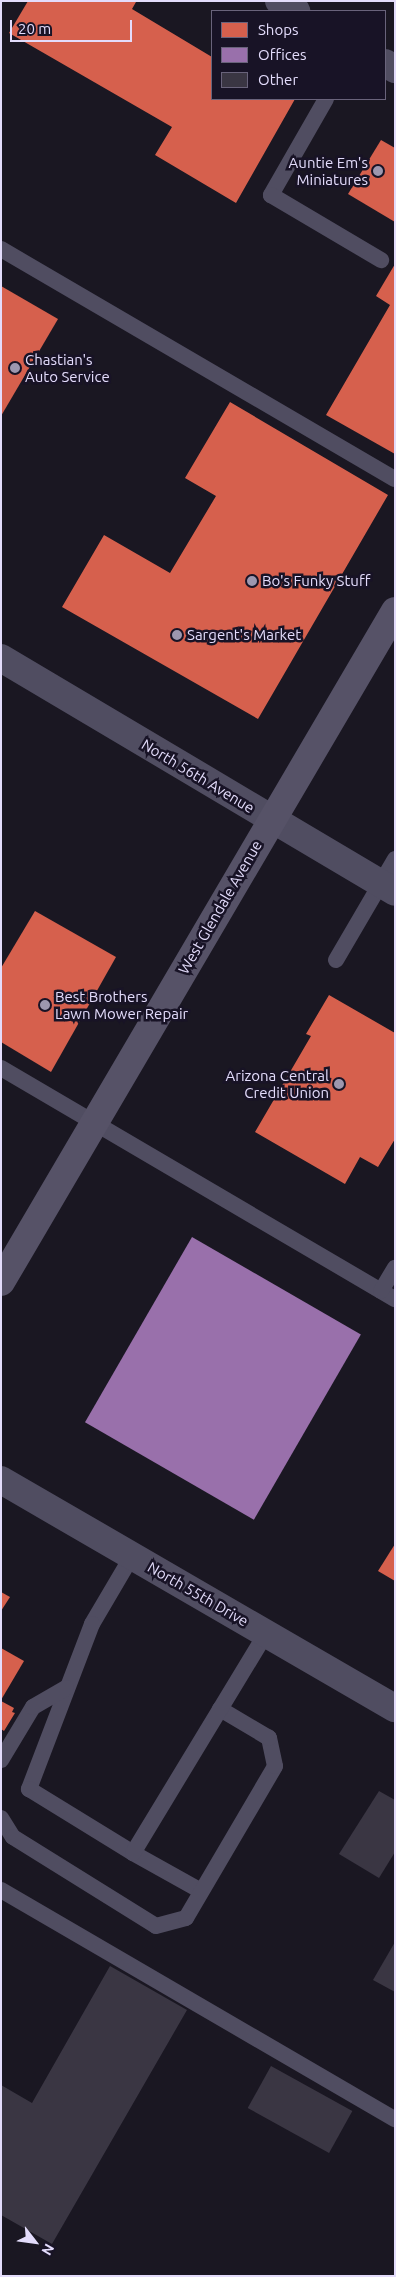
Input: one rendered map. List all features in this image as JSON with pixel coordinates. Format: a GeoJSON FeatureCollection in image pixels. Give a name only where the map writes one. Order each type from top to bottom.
{"type":"FeatureCollection","features":[{"type":"Feature","properties":{"kind":"main road","name":"West Glendale Avenue"},"geometry":{"type":"LineString","coordinates":[[1,1282],[395,611]]}},
{"type":"Feature","properties":{"kind":"street"},"geometry":{"type":"LineString","coordinates":[[280,1],[294,10]]}},
{"type":"Feature","properties":{"kind":"street","name":"North 56th Avenue"},"geometry":{"type":"LineString","coordinates":[[1,658],[388,888]]}},
{"type":"Feature","properties":{"kind":"street","name":"North 55th Drive"},"geometry":{"type":"LineString","coordinates":[[1,1480],[395,1708]]}},
{"type":"Feature","properties":{"kind":"lane"},"geometry":{"type":"LineString","coordinates":[[325,100],[271,195],[381,260]]}},
{"type":"Feature","properties":{"kind":"lane"},"geometry":{"type":"LineString","coordinates":[[1,249],[395,479]]}},
{"type":"Feature","properties":{"kind":"lane"},"geometry":{"type":"LineString","coordinates":[[336,960],[388,888],[395,859]]}},
{"type":"Feature","properties":{"kind":"lane"},"geometry":{"type":"LineString","coordinates":[[1,1068],[388,1295],[395,1268]]}},
{"type":"Feature","properties":{"kind":"lane"},"geometry":{"type":"LineString","coordinates":[[132,1556],[92,1624],[29,1789],[133,1853],[202,1891]]}},
{"type":"Feature","properties":{"kind":"lane"},"geometry":{"type":"LineString","coordinates":[[133,1853],[266,1633]]}},
{"type":"Feature","properties":{"kind":"lane"},"geometry":{"type":"LineString","coordinates":[[1,1760],[33,1707],[66,1688]]}},
{"type":"Feature","properties":{"kind":"lane"},"geometry":{"type":"LineString","coordinates":[[1,1818],[13,1837],[156,1926],[186,1918],[275,1766],[269,1738],[220,1709]]}},
{"type":"Feature","properties":{"kind":"lane"},"geometry":{"type":"LineString","coordinates":[[1,1890],[395,2119]]}},
{"type":"Feature","properties":{"kind":"building: Shops"},"geometry":{"type":"Polygon","coordinates":[[[28,1],[135,1],[132,9],[211,56],[211,100],[294,100],[236,203],[155,155],[172,127],[9,33],[28,1]]]}},
{"type":"Feature","properties":{"kind":"building: Shops","name":"Auntie Em's Miniatures"},"geometry":{"type":"Polygon","coordinates":[[[381,140],[395,148],[395,222],[348,194],[381,140]]]}},
{"type":"Feature","properties":{"kind":"building: Shops"},"geometry":{"type":"Polygon","coordinates":[[[395,264],[395,454],[326,415],[390,305],[376,296],[395,264]]]}},
{"type":"Feature","properties":{"kind":"building: Shops","name":"Chastian's Auto Service"},"geometry":{"type":"Polygon","coordinates":[[[1,286],[58,319],[1,416],[1,286]]]}},
{"type":"Feature","properties":{"kind":"building: Shops"},"geometry":{"type":"Polygon","coordinates":[[[230,402],[388,495],[258,719],[62,607],[104,535],[170,573],[216,496],[185,478],[230,402]]]}},
{"type":"Feature","properties":{"kind":"building: Shops","name":"Best Brothers Lawn Mower Repair"},"geometry":{"type":"Polygon","coordinates":[[[35,911],[116,957],[51,1072],[1,1042],[1,968],[35,911]]]}},
{"type":"Feature","properties":{"kind":"building: Shops","name":"Arizona Central Credit Union"},"geometry":{"type":"Polygon","coordinates":[[[329,995],[395,1033],[395,1139],[378,1167],[360,1157],[345,1184],[255,1132],[311,1036],[306,1034],[329,995]]]}},
{"type":"Feature","properties":{"kind":"building: Shops"},"geometry":{"type":"Polygon","coordinates":[[[395,1544],[395,1581],[378,1571],[395,1544]]]}},
{"type":"Feature","properties":{"kind":"building: Shops"},"geometry":{"type":"Polygon","coordinates":[[[1,1592],[10,1597],[1,1611],[1,1592]]]}},
{"type":"Feature","properties":{"kind":"building: Shops"},"geometry":{"type":"Polygon","coordinates":[[[1,1648],[24,1661],[1,1700],[1,1648]]]}},
{"type":"Feature","properties":{"kind":"building: Shops"},"geometry":{"type":"Polygon","coordinates":[[[1,1701],[14,1708],[12,1712],[15,1713],[4,1731],[1,1729],[1,1701]]]}},
{"type":"Feature","properties":{"kind":"building: Offices"},"geometry":{"type":"Polygon","coordinates":[[[192,1237],[361,1334],[254,1520],[85,1422],[192,1237]]]}},
{"type":"Feature","properties":{"kind":"building: Other"},"geometry":{"type":"Polygon","coordinates":[[[379,1791],[395,1800],[395,1852],[379,1878],[339,1854],[379,1791]]]}},
{"type":"Feature","properties":{"kind":"building: Other"},"geometry":{"type":"Polygon","coordinates":[[[395,1942],[395,1992],[373,1980],[395,1942]]]}},
{"type":"Feature","properties":{"kind":"building: Other"},"geometry":{"type":"Polygon","coordinates":[[[110,1966],[187,2010],[52,2244],[1,2215],[1,2085],[32,2103],[110,1966]]]}},
{"type":"Feature","properties":{"kind":"building: Other"},"geometry":{"type":"Polygon","coordinates":[[[271,2066],[352,2111],[329,2153],[248,2108],[271,2066]]]}},
{"type":"Feature","properties":{"kind":"place","name":"Auntie Em's Miniatures"},"geometry":{"type":"Point","coordinates":[378,171]}},
{"type":"Feature","properties":{"kind":"place","name":"Chastian's Auto Service"},"geometry":{"type":"Point","coordinates":[15,368]}},
{"type":"Feature","properties":{"kind":"place","name":"Bo's Funky Stuff"},"geometry":{"type":"Point","coordinates":[252,581]}},
{"type":"Feature","properties":{"kind":"place","name":"Sargent's Market"},"geometry":{"type":"Point","coordinates":[177,635]}},
{"type":"Feature","properties":{"kind":"place","name":"Best Brothers Lawn Mower Repair"},"geometry":{"type":"Point","coordinates":[45,1005]}},
{"type":"Feature","properties":{"kind":"place","name":"Arizona Central Credit Union"},"geometry":{"type":"Point","coordinates":[339,1084]}}]}
